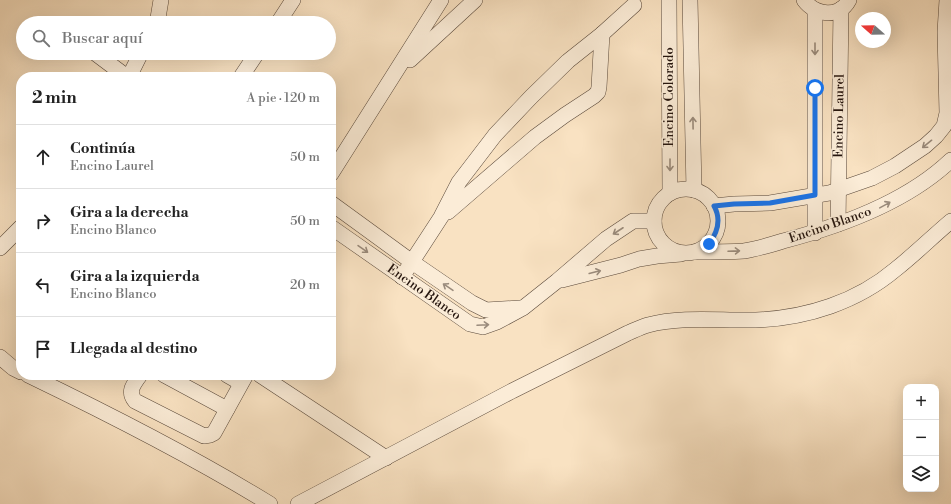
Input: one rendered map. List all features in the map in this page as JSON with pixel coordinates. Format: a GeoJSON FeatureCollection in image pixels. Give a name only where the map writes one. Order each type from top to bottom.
{"type":"FeatureCollection","features":[{"type":"Feature","properties":{"kind":"street"},"geometry":{"type":"LineString","coordinates":[[158,16],[161,0]]}},
{"type":"Feature","properties":{"kind":"street"},"geometry":{"type":"LineString","coordinates":[[282,16],[292,0]]}},
{"type":"Feature","properties":{"kind":"street"},"geometry":{"type":"LineString","coordinates":[[336,166],[441,0]]}},
{"type":"Feature","properties":{"kind":"street"},"geometry":{"type":"LineString","coordinates":[[395,75],[475,0]]}},
{"type":"Feature","properties":{"kind":"street","name":"Encino Colorado"},"geometry":{"type":"LineString","coordinates":[[669,0],[670,193]]}},
{"type":"Feature","properties":{"kind":"street","name":"Encino Colorado"},"geometry":{"type":"LineString","coordinates":[[690,0],[694,190]]}},
{"type":"Feature","properties":{"kind":"street"},"geometry":{"type":"LineString","coordinates":[[804,0],[808,6],[815,10]]}},
{"type":"Feature","properties":{"kind":"street"},"geometry":{"type":"LineString","coordinates":[[714,206],[770,203],[829,193],[838,190],[872,178],[896,166],[925,146],[947,128],[945,32],[947,0]]}},
{"type":"Feature","properties":{"kind":"street","name":"Encino Laurel"},"geometry":{"type":"LineString","coordinates":[[815,233],[815,10],[824,13],[833,12],[845,4]]}},
{"type":"Feature","properties":{"kind":"street","name":"Encino Laurel"},"geometry":{"type":"LineString","coordinates":[[838,224],[845,4]]}},
{"type":"Feature","properties":{"kind":"street"},"geometry":{"type":"LineString","coordinates":[[402,276],[441,218],[460,182],[495,135],[568,61],[602,34],[634,5]]}},
{"type":"Feature","properties":{"kind":"street"},"geometry":{"type":"LineString","coordinates":[[441,218],[535,137],[598,92],[602,34]]}},
{"type":"Feature","properties":{"kind":"street"},"geometry":{"type":"LineString","coordinates":[[105,60],[121,72]]}},
{"type":"Feature","properties":{"kind":"street"},"geometry":{"type":"LineString","coordinates":[[131,72],[137,60]]}},
{"type":"Feature","properties":{"kind":"street"},"geometry":{"type":"LineString","coordinates":[[244,72],[252,60]]}},
{"type":"Feature","properties":{"kind":"street","name":"Encino Blanco"},"geometry":{"type":"LineString","coordinates":[[557,281],[639,259],[690,253],[744,250],[815,233],[878,208],[910,190],[951,160]]}},
{"type":"Feature","properties":{"kind":"street"},"geometry":{"type":"LineString","coordinates":[[654,221],[654,216],[658,206],[663,198],[670,193],[682,189],[694,190],[703,194],[710,200],[716,210],[718,222],[716,234],[709,244],[690,253]]}},
{"type":"Feature","properties":{"kind":"street","name":"Encino Blanco"},"geometry":{"type":"LineString","coordinates":[[336,207],[412,262],[472,303],[486,310],[523,308]]}},
{"type":"Feature","properties":{"kind":"street","name":"Encino Blanco"},"geometry":{"type":"LineString","coordinates":[[336,230],[470,324],[483,327],[497,322],[523,308],[606,239],[633,221],[654,221],[654,228],[658,238],[666,247],[675,252],[690,253]]}},
{"type":"Feature","properties":{"kind":"street"},"geometry":{"type":"LineString","coordinates":[[298,504],[512,391],[628,332],[646,325],[679,320],[757,320],[806,314],[837,305],[871,287],[896,270],[951,222]]}},
{"type":"Feature","properties":{"kind":"street"},"geometry":{"type":"LineString","coordinates":[[0,248],[16,232]]}},
{"type":"Feature","properties":{"kind":"street"},"geometry":{"type":"LineString","coordinates":[[0,357],[16,370]]}},
{"type":"Feature","properties":{"kind":"street"},"geometry":{"type":"LineString","coordinates":[[38,380],[93,406],[162,442],[270,504]]}},
{"type":"Feature","properties":{"kind":"street"},"geometry":{"type":"LineString","coordinates":[[136,380],[131,387],[131,397],[135,401],[204,436],[214,433],[243,380]]}},
{"type":"Feature","properties":{"kind":"street"},"geometry":{"type":"LineString","coordinates":[[173,380],[227,409]]}},
{"type":"Feature","properties":{"kind":"street"},"geometry":{"type":"LineString","coordinates":[[268,380],[386,458]]}},
{"type":"Feature","properties":{"kind":"route"},"geometry":{"type":"LineString","coordinates":[[709,244],[716,234],[718,222],[714,206],[770,203],[815,195],[815,88]]}}]}
